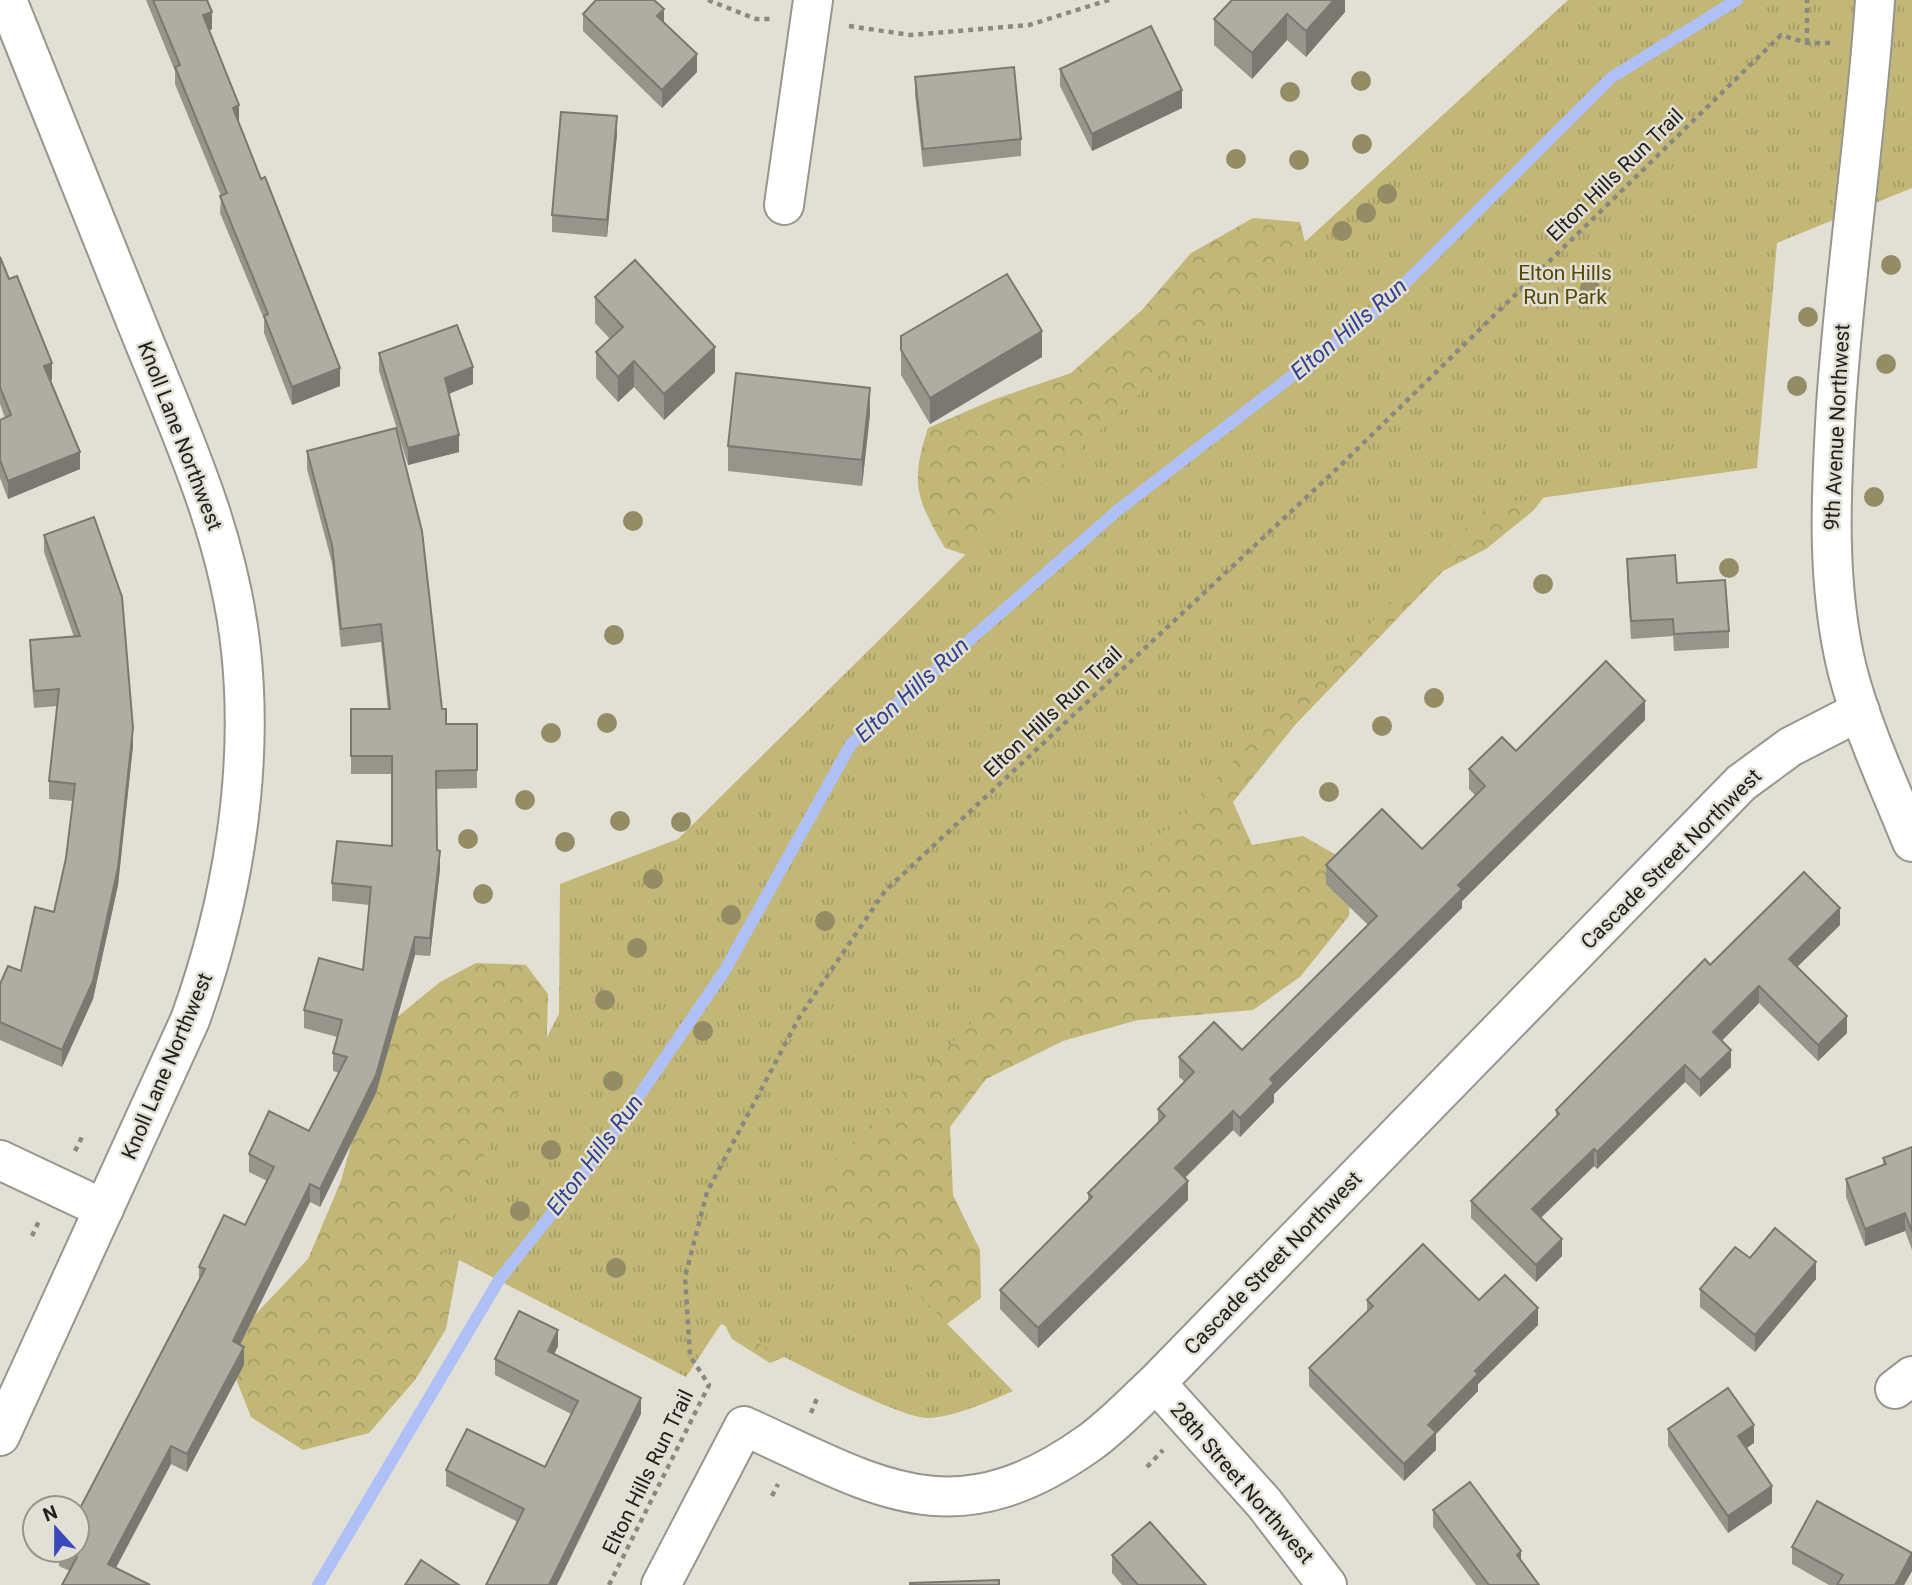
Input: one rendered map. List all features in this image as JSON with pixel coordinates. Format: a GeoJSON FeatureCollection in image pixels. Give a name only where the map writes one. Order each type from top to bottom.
{"type":"FeatureCollection","features":[{"type":"Feature","properties":{"kind":"street","name":"Knoll Lane Northwest"},"geometry":{"type":"LineString","coordinates":[[0,1436],[190,1020],[211,962],[230,870],[241,783],[241,650],[213,511],[7,0]]}},
{"type":"Feature","properties":{"kind":"street","name":"9th Avenue Northwest"},"geometry":{"type":"LineString","coordinates":[[1875,0],[1842,323],[1829,517],[1835,590],[1845,654],[1860,711],[1912,842]]}},
{"type":"Feature","properties":{"kind":"street"},"geometry":{"type":"LineString","coordinates":[[784,205],[811,11]]}},
{"type":"Feature","properties":{"kind":"street","name":"Cascade Street Northwest"},"geometry":{"type":"LineString","coordinates":[[661,1585],[744,1426],[859,1478],[911,1494],[958,1498],[995,1493],[1026,1482],[1092,1441],[1156,1382],[1741,783],[1790,747],[1860,711]]}},
{"type":"Feature","properties":{"kind":"street"},"geometry":{"type":"LineString","coordinates":[[0,1160],[104,1209]]}},
{"type":"Feature","properties":{"kind":"street","name":"28th Street Northwest"},"geometry":{"type":"LineString","coordinates":[[1156,1382],[1264,1503],[1327,1585]]}},
{"type":"Feature","properties":{"kind":"path"},"geometry":{"type":"LineString","coordinates":[[708,0],[756,19],[811,11],[911,34],[1029,25],[1109,0]]}},
{"type":"Feature","properties":{"kind":"path","name":"Elton Hills Run Trail"},"geometry":{"type":"LineString","coordinates":[[609,1585],[709,1385],[690,1356],[685,1278],[707,1192],[800,1016],[885,891],[1342,464],[1781,35],[1807,43],[1807,0]]}},
{"type":"Feature","properties":{"kind":"green space","name":"Elton Hills Run Park"},"geometry":{"type":"Polygon","coordinates":[[[1568,0],[1912,0],[1912,188],[1777,243],[1757,468],[1489,505],[827,1168],[816,1190],[1013,1391],[952,1414],[931,1418],[914,1416],[860,1394],[721,1324],[686,1377],[436,1248],[559,1014],[560,884],[678,839],[971,549],[1568,0]]]}},
{"type":"Feature","properties":{"kind":"green space"},"geometry":{"type":"Polygon","coordinates":[[[1253,218],[1300,222],[1311,265],[979,559],[945,548],[922,503],[919,490],[919,463],[928,428],[995,399],[1071,373],[1142,310],[1191,253],[1253,218]]]}},
{"type":"Feature","properties":{"kind":"green space"},"geometry":{"type":"Polygon","coordinates":[[[1571,461],[1534,510],[1486,549],[1443,571],[1295,725],[1233,802],[1252,845],[1303,836],[1352,864],[1349,916],[1300,977],[1253,1010],[1138,1020],[1063,1041],[986,1079],[950,1127],[953,1195],[980,1250],[981,1298],[930,1337],[815,1344],[770,1363],[732,1339],[709,1293],[1343,571],[1571,461]]]}},
{"type":"Feature","properties":{"kind":"green space"},"geometry":{"type":"Polygon","coordinates":[[[476,963],[526,965],[548,994],[546,1063],[467,1217],[446,1329],[415,1380],[369,1433],[303,1450],[251,1417],[231,1366],[249,1321],[308,1259],[341,1181],[365,1093],[390,1023],[440,982],[476,963]]]}},
{"type":"Feature","properties":{"kind":"building"},"geometry":{"type":"Polygon","coordinates":[[[153,0],[207,0],[212,12],[203,15],[239,105],[233,108],[261,179],[265,177],[340,368],[292,387],[264,316],[268,314],[220,196],[227,193],[175,67],[180,65],[153,0]]]}},
{"type":"Feature","properties":{"kind":"building"},"geometry":{"type":"Polygon","coordinates":[[[596,0],[654,0],[664,9],[657,16],[697,54],[662,90],[583,14],[596,0]]]}},
{"type":"Feature","properties":{"kind":"building"},"geometry":{"type":"Polygon","coordinates":[[[1232,0],[1334,0],[1306,31],[1287,14],[1252,53],[1214,19],[1232,0]]]}},
{"type":"Feature","properties":{"kind":"building"},"geometry":{"type":"Polygon","coordinates":[[[1151,26],[1182,90],[1092,134],[1060,69],[1151,26]]]}},
{"type":"Feature","properties":{"kind":"building"},"geometry":{"type":"Polygon","coordinates":[[[1014,67],[1021,139],[923,149],[915,77],[1014,67]]]}},
{"type":"Feature","properties":{"kind":"building"},"geometry":{"type":"Polygon","coordinates":[[[561,112],[617,116],[607,220],[552,215],[561,112]]]}},
{"type":"Feature","properties":{"kind":"building"},"geometry":{"type":"Polygon","coordinates":[[[0,257],[9,279],[17,276],[52,363],[44,366],[80,452],[8,481],[0,460],[0,420],[11,415],[0,387],[0,257]]]}},
{"type":"Feature","properties":{"kind":"building"},"geometry":{"type":"Polygon","coordinates":[[[635,260],[715,347],[664,394],[634,361],[618,377],[596,352],[623,327],[595,297],[635,260]]]}},
{"type":"Feature","properties":{"kind":"building"},"geometry":{"type":"Polygon","coordinates":[[[1007,274],[1042,331],[930,398],[901,350],[901,336],[1007,274]]]}},
{"type":"Feature","properties":{"kind":"building"},"geometry":{"type":"Polygon","coordinates":[[[457,325],[473,367],[445,378],[459,435],[408,448],[379,353],[457,325]]]}},
{"type":"Feature","properties":{"kind":"building"},"geometry":{"type":"Polygon","coordinates":[[[736,373],[870,388],[862,460],[728,446],[736,373]]]}},
{"type":"Feature","properties":{"kind":"building"},"geometry":{"type":"Polygon","coordinates":[[[396,428],[422,531],[442,709],[446,709],[446,724],[477,724],[477,770],[436,771],[437,850],[440,851],[430,938],[415,937],[376,1075],[320,1189],[310,1184],[233,1341],[244,1347],[187,1454],[171,1446],[108,1564],[150,1585],[62,1585],[73,1564],[91,1564],[91,1494],[87,1494],[205,1269],[199,1267],[224,1215],[245,1225],[274,1167],[249,1154],[269,1111],[309,1131],[347,1057],[333,1053],[342,1020],[304,1010],[319,958],[363,970],[371,887],[332,883],[337,841],[392,846],[392,756],[351,756],[351,709],[390,709],[381,624],[341,629],[332,545],[307,451],[396,428]]]}},
{"type":"Feature","properties":{"kind":"building"},"geometry":{"type":"Polygon","coordinates":[[[94,517],[122,597],[133,728],[118,868],[93,981],[62,1050],[0,1022],[0,984],[8,966],[21,971],[35,907],[54,912],[66,858],[75,784],[49,781],[59,689],[34,691],[30,640],[80,636],[44,535],[94,517]]]}},
{"type":"Feature","properties":{"kind":"building"},"geometry":{"type":"Polygon","coordinates":[[[1675,555],[1677,583],[1725,580],[1729,631],[1674,634],[1673,619],[1631,621],[1627,559],[1675,555]]]}},
{"type":"Feature","properties":{"kind":"building"},"geometry":{"type":"Polygon","coordinates":[[[1606,661],[1645,701],[1458,885],[1462,889],[1270,1079],[1274,1083],[1240,1118],[1233,1111],[1175,1168],[1188,1181],[1038,1328],[1000,1290],[1092,1197],[1088,1193],[1165,1116],[1158,1109],[1194,1072],[1179,1057],[1214,1022],[1242,1050],[1377,916],[1326,865],[1382,809],[1422,849],[1485,786],[1469,769],[1502,737],[1516,751],[1606,661]]]}},
{"type":"Feature","properties":{"kind":"building"},"geometry":{"type":"Polygon","coordinates":[[[1804,872],[1840,908],[1789,959],[1847,1016],[1818,1045],[1759,986],[1713,1032],[1731,1050],[1700,1080],[1685,1065],[1597,1152],[1594,1149],[1532,1209],[1562,1239],[1536,1265],[1471,1201],[1559,1114],[1556,1110],[1705,959],[1710,965],[1804,872]]]}},
{"type":"Feature","properties":{"kind":"building"},"geometry":{"type":"Polygon","coordinates":[[[1912,1147],[1912,1232],[1905,1213],[1865,1229],[1846,1179],[1886,1164],[1883,1158],[1912,1147]]]}},
{"type":"Feature","properties":{"kind":"building"},"geometry":{"type":"Polygon","coordinates":[[[1775,1228],[1816,1262],[1755,1335],[1700,1289],[1735,1247],[1750,1258],[1775,1228]]]}},
{"type":"Feature","properties":{"kind":"building"},"geometry":{"type":"Polygon","coordinates":[[[1423,1244],[1479,1300],[1505,1275],[1538,1308],[1475,1371],[1478,1374],[1428,1425],[1436,1432],[1404,1464],[1309,1368],[1373,1306],[1367,1300],[1423,1244]]]}},
{"type":"Feature","properties":{"kind":"building"},"geometry":{"type":"Polygon","coordinates":[[[519,1311],[558,1330],[548,1351],[641,1398],[549,1585],[486,1585],[524,1509],[446,1470],[467,1429],[545,1467],[578,1401],[495,1359],[519,1311]]]}},
{"type":"Feature","properties":{"kind":"building"},"geometry":{"type":"Polygon","coordinates":[[[1728,1388],[1754,1425],[1738,1436],[1772,1486],[1728,1516],[1668,1429],[1728,1388]]]}},
{"type":"Feature","properties":{"kind":"building"},"geometry":{"type":"Polygon","coordinates":[[[1470,1482],[1521,1551],[1517,1555],[1539,1585],[1489,1585],[1433,1510],[1470,1482]]]}},
{"type":"Feature","properties":{"kind":"building"},"geometry":{"type":"Polygon","coordinates":[[[1817,1501],[1912,1553],[1895,1585],[1837,1585],[1843,1575],[1792,1547],[1817,1501]]]}},
{"type":"Feature","properties":{"kind":"building"},"geometry":{"type":"Polygon","coordinates":[[[1150,1522],[1206,1585],[1138,1585],[1112,1555],[1150,1522]]]}},
{"type":"Feature","properties":{"kind":"building"},"geometry":{"type":"Polygon","coordinates":[[[421,1560],[459,1585],[405,1585],[421,1560]]]}},
{"type":"Feature","properties":{"kind":"building"},"geometry":{"type":"Polygon","coordinates":[[[999,1580],[999,1585],[910,1585],[910,1583],[999,1580]]]}},
{"type":"Feature","properties":{"kind":"waterway","name":"Elton Hills Run"},"geometry":{"type":"LineString","coordinates":[[318,1585],[499,1280],[600,1153],[725,970],[851,744],[1118,510],[1379,309],[1612,77],[1737,0]]}}]}
